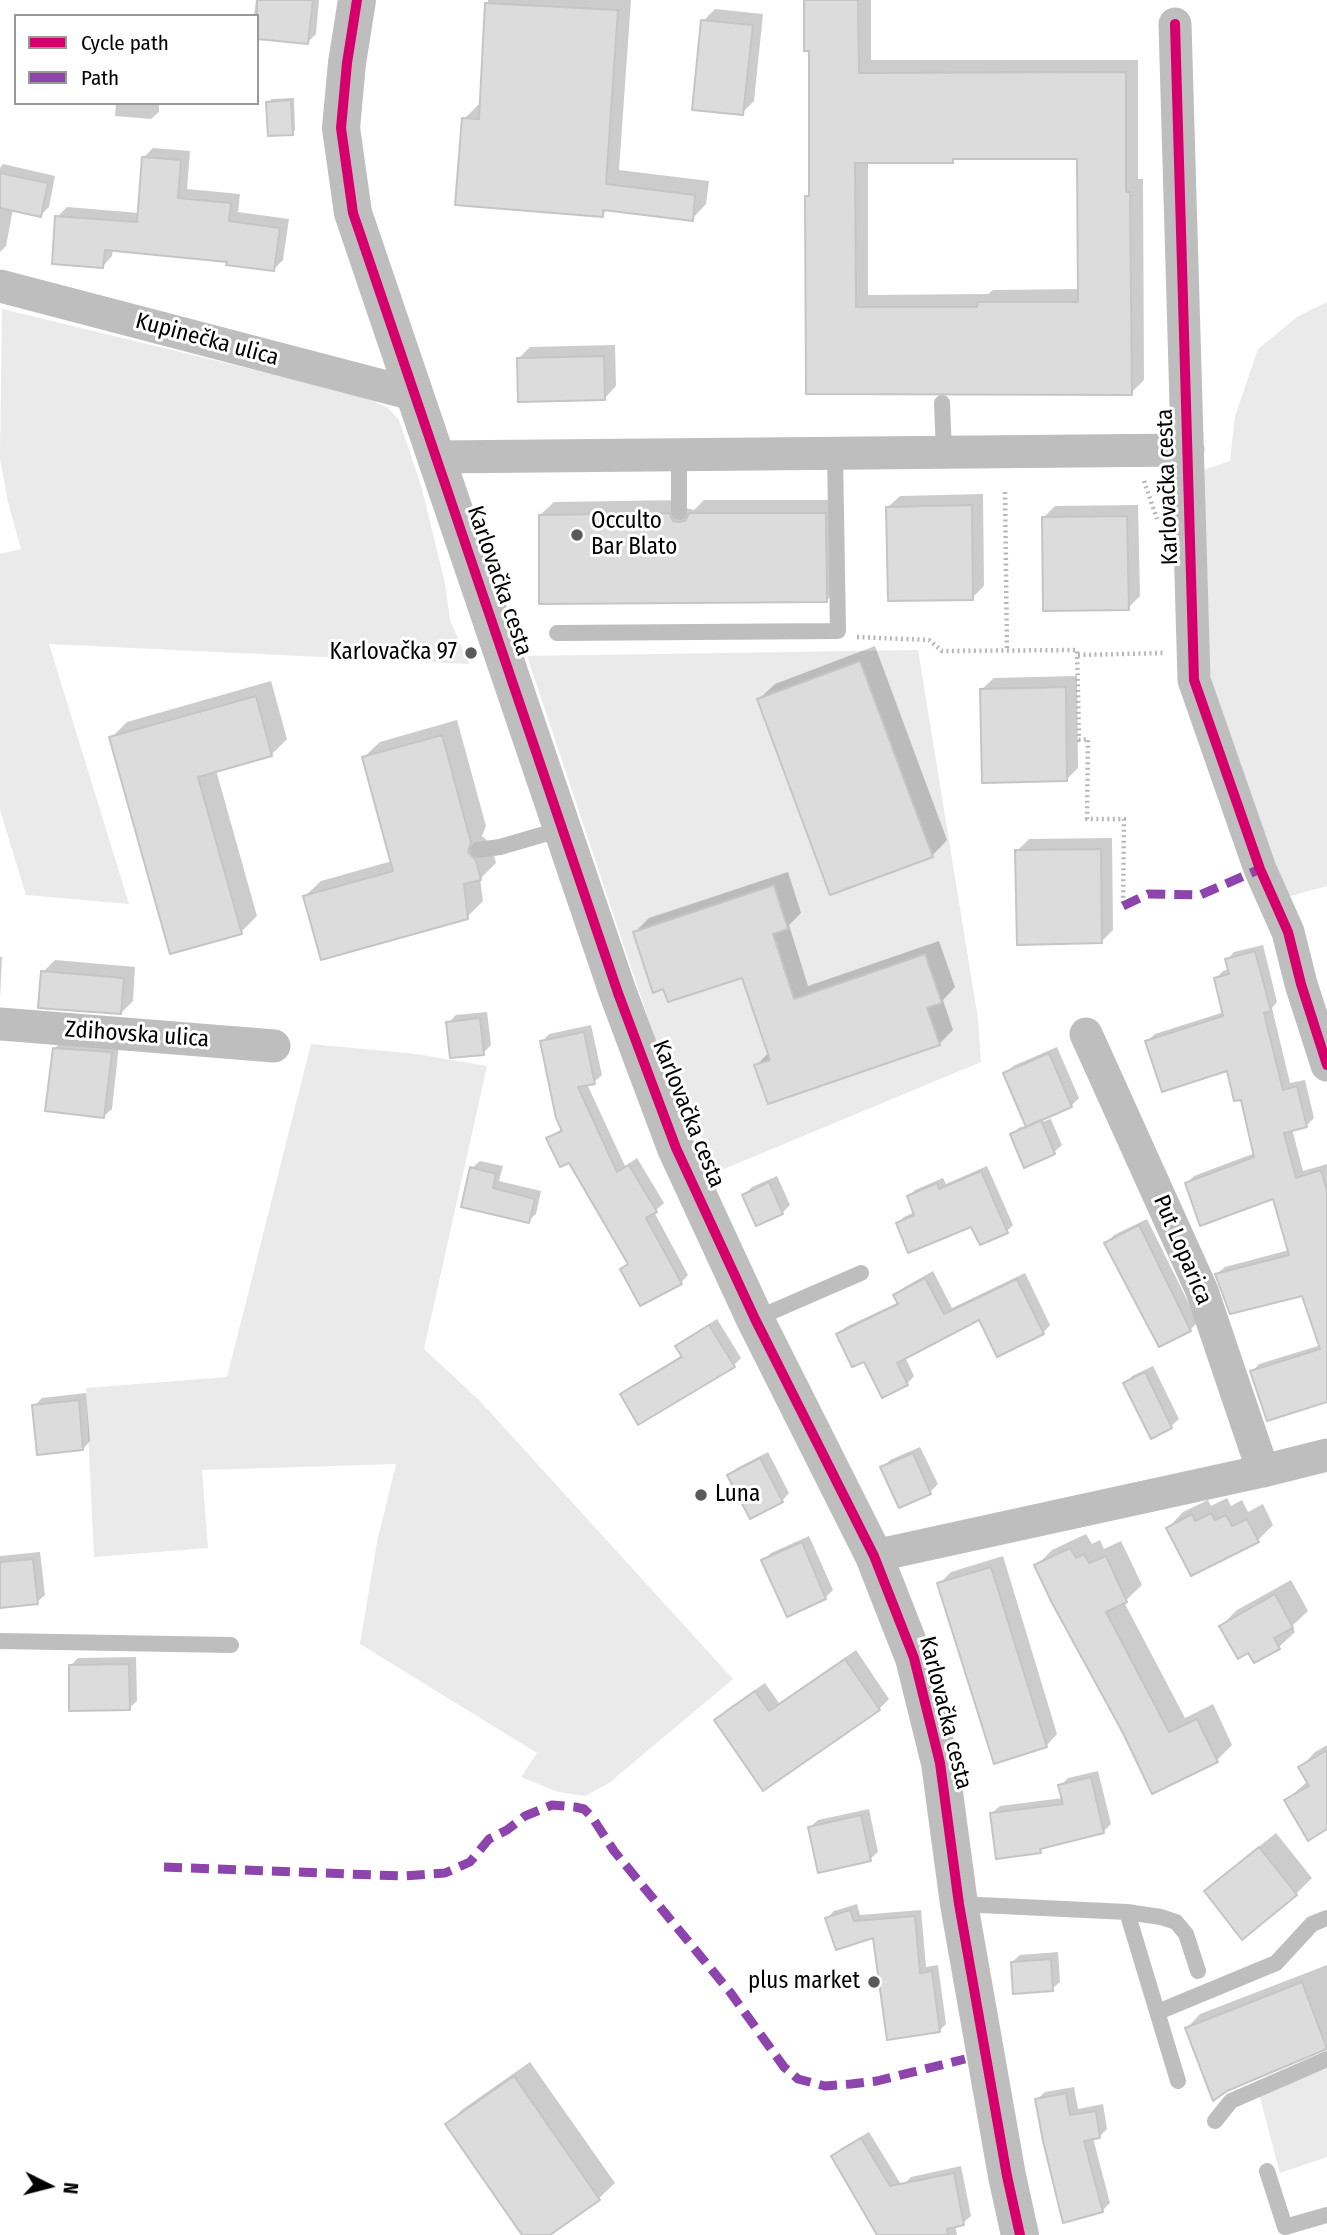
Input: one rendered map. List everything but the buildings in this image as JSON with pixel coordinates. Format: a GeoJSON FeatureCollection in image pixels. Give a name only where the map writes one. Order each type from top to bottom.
{"type":"FeatureCollection","features":[{"type":"Feature","properties":{"kind":"street","name":"Karlovačka cesta"},"geometry":{"type":"LineString","coordinates":[[357,0],[347,63],[341,128],[353,213],[618,993],[676,1148],[755,1319],[874,1556],[914,1658],[940,1763],[959,1903],[1007,2176],[1020,2235]]}},
{"type":"Feature","properties":{"kind":"street","name":"Karlovačka cesta"},"geometry":{"type":"LineString","coordinates":[[1175,24],[1194,680],[1260,869],[1288,932],[1301,984],[1327,1065]]}},
{"type":"Feature","properties":{"kind":"street","name":"Kupinečka ulica"},"geometry":{"type":"LineString","coordinates":[[0,286],[413,394]]}},
{"type":"Feature","properties":{"kind":"street","name":"Karlovačka cesta"},"geometry":{"type":"LineString","coordinates":[[435,457],[1188,450]]}},
{"type":"Feature","properties":{"kind":"street","name":"Zdihovska ulica"},"geometry":{"type":"LineString","coordinates":[[0,1024],[274,1046]]}},
{"type":"Feature","properties":{"kind":"street","name":"Put Loparica"},"geometry":{"type":"LineString","coordinates":[[1086,1034],[1202,1291],[1263,1471]]}},
{"type":"Feature","properties":{"kind":"street"},"geometry":{"type":"LineString","coordinates":[[874,1556],[1327,1455]]}},
{"type":"Feature","properties":{"kind":"lane"},"geometry":{"type":"LineString","coordinates":[[942,403],[944,452]]}},
{"type":"Feature","properties":{"kind":"lane"},"geometry":{"type":"LineString","coordinates":[[557,633],[838,631],[835,453]]}},
{"type":"Feature","properties":{"kind":"lane"},"geometry":{"type":"LineString","coordinates":[[679,455],[679,512]]}},
{"type":"Feature","properties":{"kind":"lane"},"geometry":{"type":"LineString","coordinates":[[478,850],[500,847],[562,829]]}},
{"type":"Feature","properties":{"kind":"lane"},"geometry":{"type":"LineString","coordinates":[[755,1319],[861,1273]]}},
{"type":"Feature","properties":{"kind":"lane"},"geometry":{"type":"LineString","coordinates":[[0,1642],[231,1645]]}},
{"type":"Feature","properties":{"kind":"lane"},"geometry":{"type":"LineString","coordinates":[[959,1903],[1127,1912],[1161,1917],[1176,1922],[1186,1934],[1198,1970]]}},
{"type":"Feature","properties":{"kind":"lane"},"geometry":{"type":"LineString","coordinates":[[1127,1912],[1178,2081]]}},
{"type":"Feature","properties":{"kind":"lane"},"geometry":{"type":"LineString","coordinates":[[1158,2012],[1276,1963],[1312,1924],[1327,1919]]}},
{"type":"Feature","properties":{"kind":"lane"},"geometry":{"type":"LineString","coordinates":[[1215,2121],[1231,2101],[1327,2059]]}},
{"type":"Feature","properties":{"kind":"lane"},"geometry":{"type":"LineString","coordinates":[[1267,2171],[1285,2227],[1327,2215]]}},
{"type":"Feature","properties":{"kind":"path"},"geometry":{"type":"LineString","coordinates":[[1005,492],[1007,651]]}},
{"type":"Feature","properties":{"kind":"path"},"geometry":{"type":"LineString","coordinates":[[838,631],[862,639],[929,640],[942,651],[1077,650],[1079,740],[1088,739],[1087,819],[1124,819],[1123,906]]}},
{"type":"Feature","properties":{"kind":"path"},"geometry":{"type":"LineString","coordinates":[[1078,655],[1193,652]]}},
{"type":"Feature","properties":{"kind":"shaded area"},"geometry":{"type":"Polygon","coordinates":[[[1327,302],[1327,886],[1284,898],[1218,717],[1206,655],[1198,472],[1230,461],[1235,416],[1258,349],[1297,317],[1327,302]]]}},
{"type":"Feature","properties":{"kind":"shaded area"},"geometry":{"type":"Polygon","coordinates":[[[2,309],[363,396],[388,408],[399,420],[422,489],[445,583],[450,620],[469,664],[49,644],[129,904],[26,895],[0,810],[0,554],[21,549],[0,459],[2,309]]]}},
{"type":"Feature","properties":{"kind":"shaded area"},"geometry":{"type":"Polygon","coordinates":[[[918,650],[978,1019],[981,1062],[719,1171],[666,1072],[527,656],[918,650]]]}},
{"type":"Feature","properties":{"kind":"shaded area"},"geometry":{"type":"Polygon","coordinates":[[[311,1044],[416,1054],[487,1066],[424,1349],[479,1400],[733,1679],[609,1783],[585,1796],[558,1792],[521,1777],[537,1753],[360,1644],[377,1542],[396,1464],[202,1470],[208,1548],[94,1557],[86,1388],[227,1377],[311,1044]]]}},
{"type":"Feature","properties":{"kind":"shaded area"},"geometry":{"type":"Polygon","coordinates":[[[1327,2068],[1327,2157],[1280,2173],[1259,2094],[1327,2068]]]}},
{"type":"Feature","properties":{"kind":"marked path"},"geometry":{"type":"LineString","coordinates":[[1123,906],[1148,894],[1200,895],[1260,869]]}},
{"type":"Feature","properties":{"kind":"marked path"},"geometry":{"type":"LineString","coordinates":[[164,1867],[402,1876],[445,1873],[470,1862],[489,1839],[507,1830],[525,1816],[552,1805],[584,1809],[614,1851],[730,1992],[784,2067],[798,2079],[825,2086],[877,2081],[965,2059]]}},
{"type":"Feature","properties":{"kind":"cycle path"},"geometry":{"type":"LineString","coordinates":[[357,0],[347,63],[341,128],[353,213],[618,993],[676,1148],[755,1319],[874,1556],[914,1658],[940,1763],[959,1904],[1020,2235]]}},
{"type":"Feature","properties":{"kind":"cycle path"},"geometry":{"type":"LineString","coordinates":[[1175,24],[1194,680],[1260,869],[1288,932],[1301,984],[1327,1065]]}},
{"type":"Feature","properties":{"kind":"place","name":"Occulto Bar Blato"},"geometry":{"type":"Point","coordinates":[577,535]}},
{"type":"Feature","properties":{"kind":"place","name":"Karlovačka 97"},"geometry":{"type":"Point","coordinates":[471,653]}},
{"type":"Feature","properties":{"kind":"place","name":"Luna"},"geometry":{"type":"Point","coordinates":[701,1495]}},
{"type":"Feature","properties":{"kind":"place","name":"plus market"},"geometry":{"type":"Point","coordinates":[874,1982]}}]}
